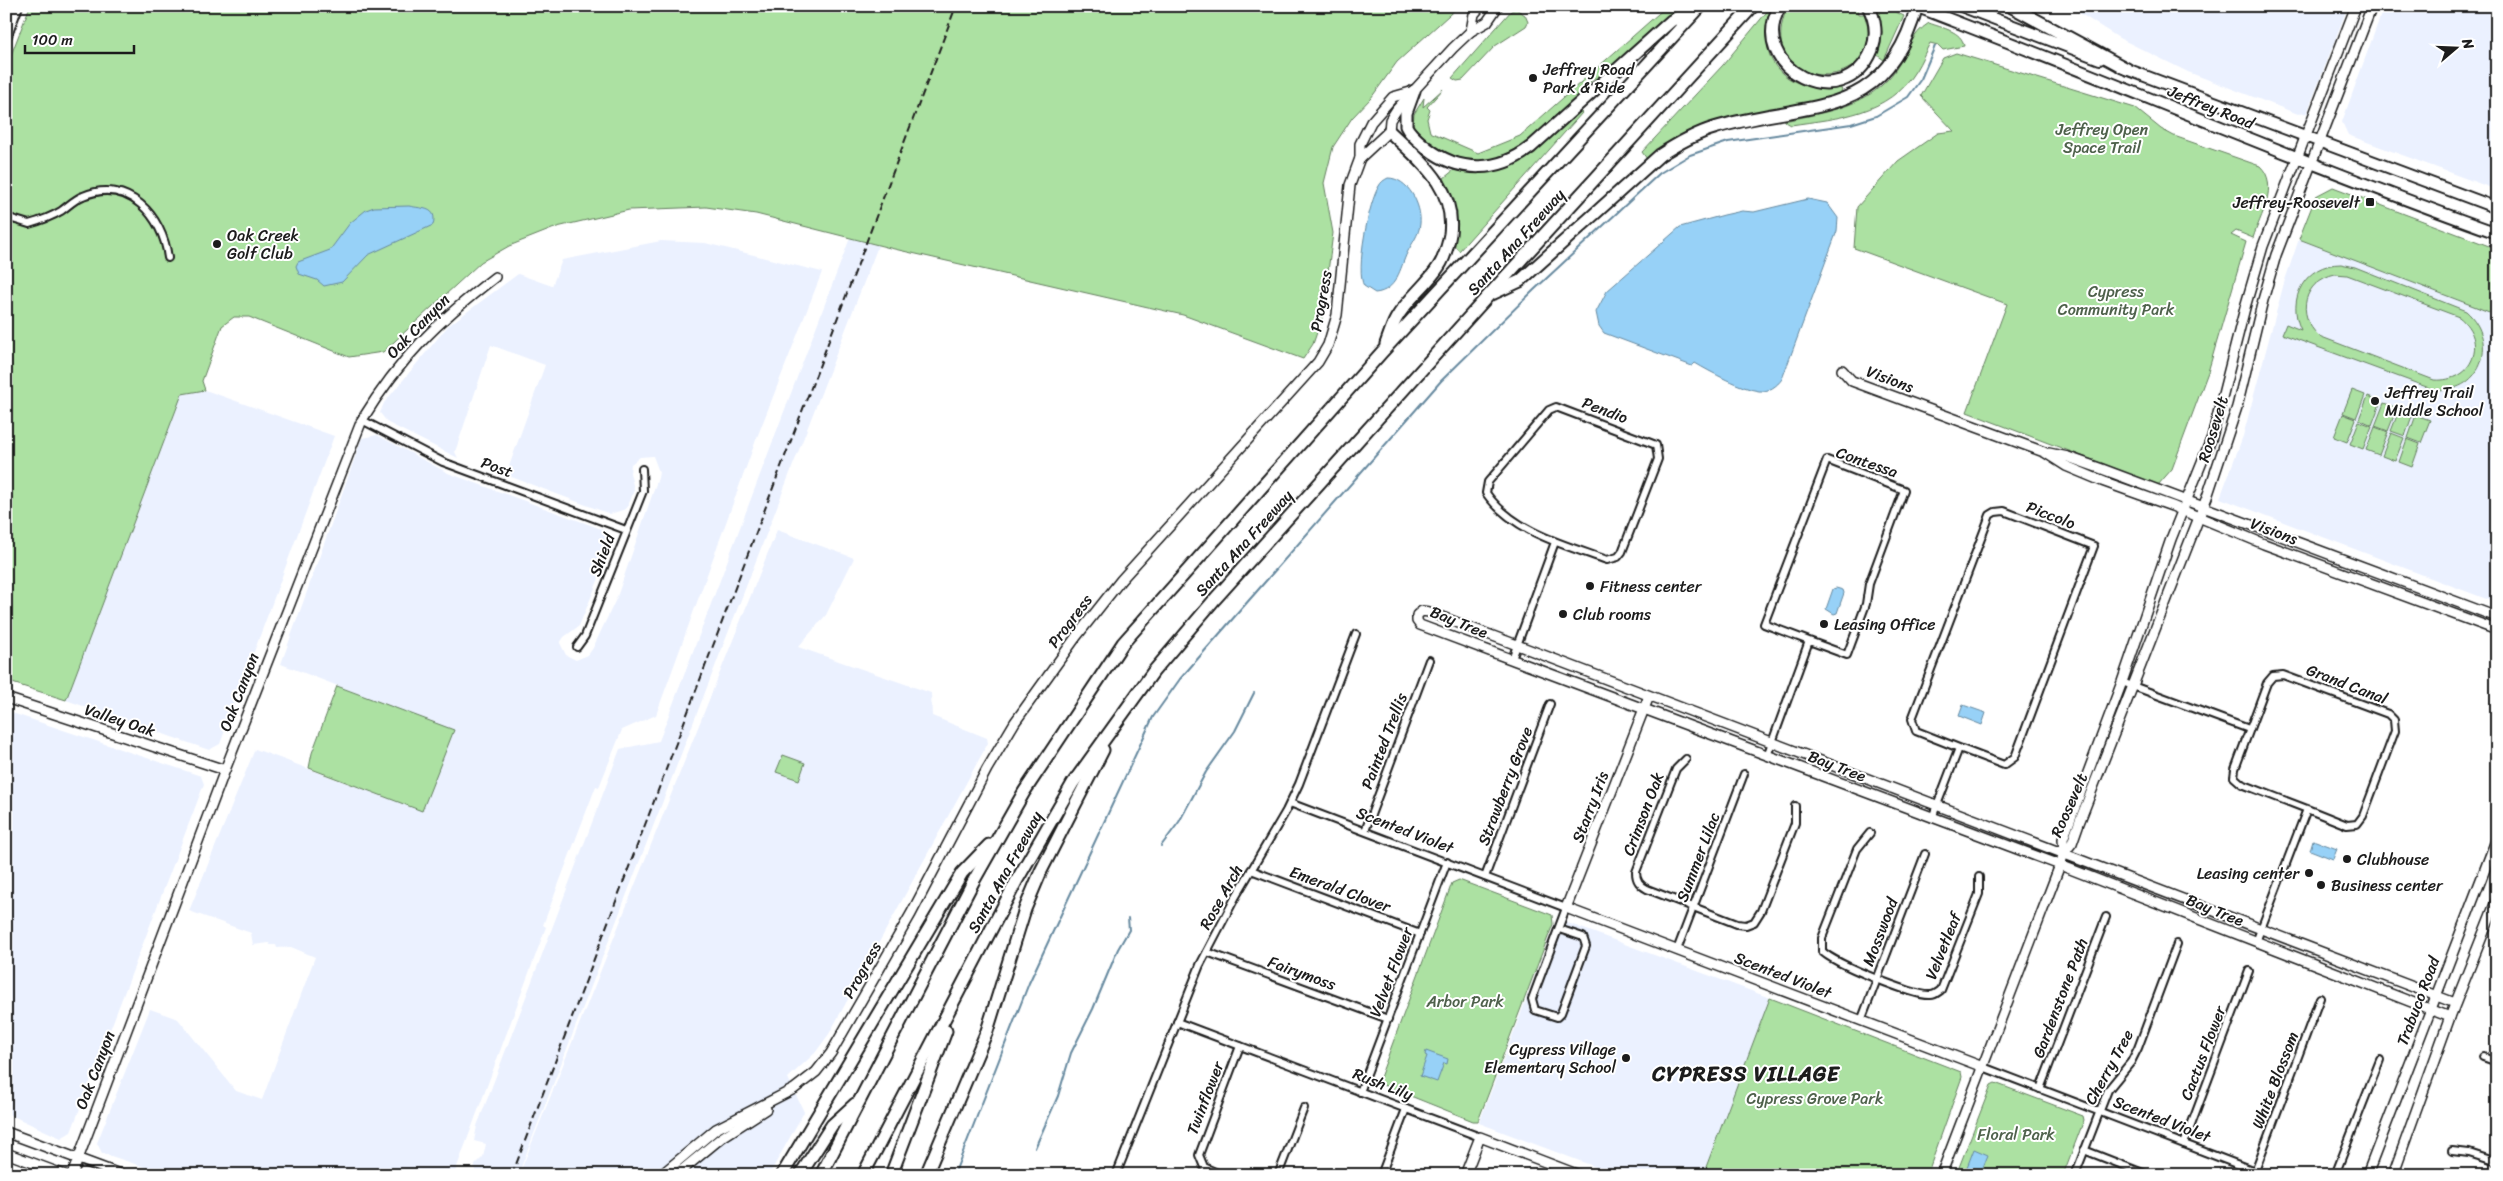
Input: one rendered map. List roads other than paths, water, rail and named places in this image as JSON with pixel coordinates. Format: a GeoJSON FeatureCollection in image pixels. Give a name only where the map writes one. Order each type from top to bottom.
{"type":"FeatureCollection","features":[{"type":"Feature","properties":{"kind":"highway"},"geometry":{"type":"LineString","coordinates":[[1414,91],[1406,113],[1406,126],[1425,146],[1443,159],[1464,166],[1487,167],[1500,164],[1517,157],[1531,147],[1671,21],[1696,6]]}},
{"type":"Feature","properties":{"kind":"highway","name":"Santa Ana Freeway"},"geometry":{"type":"LineString","coordinates":[[821,1175],[1024,792],[1123,643],[1382,352],[1701,6]]}},
{"type":"Feature","properties":{"kind":"highway","name":"Santa Ana Freeway"},"geometry":{"type":"LineString","coordinates":[[863,1175],[1018,880],[1073,783],[1153,672],[1215,599],[1753,6]]}},
{"type":"Feature","properties":{"kind":"highway"},"geometry":{"type":"LineString","coordinates":[[1780,6],[1773,31],[1777,53],[1788,69],[1801,78],[1827,83],[1840,81],[1854,74],[1869,56],[1874,44],[1875,30],[1868,6]]}},
{"type":"Feature","properties":{"kind":"highway"},"geometry":{"type":"LineString","coordinates":[[2010,6],[2127,69]]}},
{"type":"Feature","properties":{"kind":"highway"},"geometry":{"type":"LineString","coordinates":[[1488,296],[1520,281],[1660,156],[1681,142],[1716,128],[1821,107],[1851,97],[1860,91],[1889,66],[1899,50],[1916,7]]}},
{"type":"Feature","properties":{"kind":"highway"},"geometry":{"type":"LineString","coordinates":[[1382,352],[1396,318],[1439,266],[1446,250],[1450,228],[1447,199],[1437,179],[1389,131]]}},
{"type":"Feature","properties":{"kind":"highway"},"geometry":{"type":"LineString","coordinates":[[928,1171],[987,1030],[1025,909],[1041,871],[1122,713]]}},
{"type":"Feature","properties":{"kind":"highway"},"geometry":{"type":"LineString","coordinates":[[782,1175],[962,873],[1001,833]]}},
{"type":"Feature","properties":{"kind":"highway"},"geometry":{"type":"LineString","coordinates":[[891,1175],[967,976]]}},
{"type":"Feature","properties":{"kind":"highway"},"geometry":{"type":"LineString","coordinates":[[800,1175],[832,1125],[862,1098]]}},
{"type":"Feature","properties":{"kind":"main road"},"geometry":{"type":"LineString","coordinates":[[6,35],[17,6]]}},
{"type":"Feature","properties":{"kind":"main road","name":"Jeffrey Road"},"geometry":{"type":"LineString","coordinates":[[1961,6],[2306,138],[2497,208]]}},
{"type":"Feature","properties":{"kind":"main road","name":"Jeffrey Road"},"geometry":{"type":"LineString","coordinates":[[1916,7],[2178,109],[2298,159],[2497,233]]}},
{"type":"Feature","properties":{"kind":"street"},"geometry":{"type":"LineString","coordinates":[[1470,31],[1474,14],[1481,6]]}},
{"type":"Feature","properties":{"kind":"street"},"geometry":{"type":"LineString","coordinates":[[1389,131],[1393,114],[1470,31],[1486,22],[1498,6]]}},
{"type":"Feature","properties":{"kind":"street","name":"Roosevelt"},"geometry":{"type":"LineString","coordinates":[[2064,853],[2063,839],[2212,437],[2263,246],[2356,6]]}},
{"type":"Feature","properties":{"kind":"street","name":"Roosevelt"},"geometry":{"type":"LineString","coordinates":[[1941,1175],[2064,853],[2072,843],[2203,508],[2236,407],[2269,277],[2372,6]]}},
{"type":"Feature","properties":{"kind":"street","name":"Progress"},"geometry":{"type":"LineString","coordinates":[[661,1175],[716,1130],[773,1102],[808,1079],[831,1052],[911,914],[987,769],[1015,722],[1076,637],[1121,580],[1318,362],[1328,345],[1337,315],[1350,185],[1360,158],[1360,144],[1371,122],[1392,97],[1414,91]]}},
{"type":"Feature","properties":{"kind":"street","name":"Progress"},"geometry":{"type":"LineString","coordinates":[[1360,158],[1389,131]]}},
{"type":"Feature","properties":{"kind":"street"},"geometry":{"type":"LineString","coordinates":[[6,217],[29,224],[62,210],[82,196],[100,192],[121,193],[139,200],[157,223],[166,242],[168,258]]}},
{"type":"Feature","properties":{"kind":"street","name":"Oak Canyon"},"geometry":{"type":"LineString","coordinates":[[77,1159],[225,770],[362,420],[384,385],[407,356],[463,302],[495,277]]}},
{"type":"Feature","properties":{"kind":"street","name":"Visions"},"geometry":{"type":"LineString","coordinates":[[1842,370],[1852,380],[2044,452],[2068,457],[2497,617]]}},
{"type":"Feature","properties":{"kind":"street","name":"Pendio"},"geometry":{"type":"LineString","coordinates":[[1556,407],[1563,408],[1656,445],[1658,459],[1622,552],[1618,557],[1607,560],[1555,542],[1524,527],[1512,518],[1490,499],[1486,488],[1488,482],[1549,410],[1556,407]]}},
{"type":"Feature","properties":{"kind":"street","name":"Post"},"geometry":{"type":"LineString","coordinates":[[362,420],[443,462],[626,530]]}},
{"type":"Feature","properties":{"kind":"street","name":"Visions"},"geometry":{"type":"LineString","coordinates":[[2044,452],[2066,466],[2198,518],[2497,630]]}},
{"type":"Feature","properties":{"kind":"street","name":"Contessa"},"geometry":{"type":"LineString","coordinates":[[1827,460],[1904,490],[1869,584],[1866,604],[1847,655],[1809,641],[1764,624],[1827,460]]}},
{"type":"Feature","properties":{"kind":"street","name":"Shield"},"geometry":{"type":"LineString","coordinates":[[577,647],[585,636],[643,491],[642,470]]}},
{"type":"Feature","properties":{"kind":"street","name":"Piccolo"},"geometry":{"type":"LineString","coordinates":[[2004,511],[2094,546],[2015,757],[2011,762],[2004,765],[1959,748],[1916,732],[1912,719],[1990,515],[1995,512],[2004,511]]}},
{"type":"Feature","properties":{"kind":"street"},"geometry":{"type":"LineString","coordinates":[[1512,659],[1555,542]]}},
{"type":"Feature","properties":{"kind":"street","name":"Bay Tree"},"geometry":{"type":"LineString","coordinates":[[2450,1016],[2060,865],[1420,625],[1417,621],[1417,615],[1422,611],[1429,612],[1518,645],[2455,1003]]}},
{"type":"Feature","properties":{"kind":"street","name":"Rose Arch"},"geometry":{"type":"LineString","coordinates":[[1116,1175],[1207,952],[1290,803],[1356,634]]}},
{"type":"Feature","properties":{"kind":"street"},"geometry":{"type":"LineString","coordinates":[[1767,756],[1809,641]]}},
{"type":"Feature","properties":{"kind":"street","name":"Painted Trellis"},"geometry":{"type":"LineString","coordinates":[[1365,831],[1429,660]]}},
{"type":"Feature","properties":{"kind":"street","name":"Grand Canal"},"geometry":{"type":"LineString","coordinates":[[2283,675],[2388,714],[2394,720],[2395,731],[2363,816],[2357,824],[2347,825],[2307,810],[2242,784],[2234,777],[2235,769],[2267,683],[2273,676],[2283,675]]}},
{"type":"Feature","properties":{"kind":"street"},"geometry":{"type":"LineString","coordinates":[[2122,682],[2249,730]]}},
{"type":"Feature","properties":{"kind":"street","name":"Starry Iris"},"geometry":{"type":"LineString","coordinates":[[1559,929],[1583,938],[1586,946],[1561,1013],[1557,1017],[1551,1017],[1535,1010],[1532,1006],[1532,999],[1566,908],[1649,696]]}},
{"type":"Feature","properties":{"kind":"street","name":"Valley Oak"},"geometry":{"type":"LineString","coordinates":[[6,698],[225,770]]}},
{"type":"Feature","properties":{"kind":"street","name":"Strawberry Grove"},"geometry":{"type":"LineString","coordinates":[[1485,877],[1550,704]]}},
{"type":"Feature","properties":{"kind":"street"},"geometry":{"type":"LineString","coordinates":[[1932,818],[1959,748]]}},
{"type":"Feature","properties":{"kind":"street","name":"Crimson Oak"},"geometry":{"type":"LineString","coordinates":[[1686,759],[1676,770],[1636,872],[1636,878],[1641,886],[1693,908]]}},
{"type":"Feature","properties":{"kind":"street","name":"Summer Lilac"},"geometry":{"type":"LineString","coordinates":[[1677,950],[1744,774]]}},
{"type":"Feature","properties":{"kind":"street","name":"Scented Violet"},"geometry":{"type":"LineString","coordinates":[[1290,803],[2265,1175]]}},
{"type":"Feature","properties":{"kind":"street"},"geometry":{"type":"LineString","coordinates":[[1693,908],[1737,924],[1746,925],[1754,922],[1762,911],[1795,823],[1795,806]]}},
{"type":"Feature","properties":{"kind":"street"},"geometry":{"type":"LineString","coordinates":[[2256,942],[2307,810]]}},
{"type":"Feature","properties":{"kind":"street","name":"Velvetleaf"},"geometry":{"type":"LineString","coordinates":[[1870,833],[1857,849],[1822,938],[1822,952],[1832,960],[1921,994],[1930,996],[1941,990],[1979,894],[1978,877]]}},
{"type":"Feature","properties":{"kind":"street","name":"Trabuco Road"},"geometry":{"type":"LineString","coordinates":[[2367,1175],[2497,838]]}},
{"type":"Feature","properties":{"kind":"street","name":"Mosswood"},"geometry":{"type":"LineString","coordinates":[[1861,1021],[1925,854]]}},
{"type":"Feature","properties":{"kind":"street","name":"Velvet Flower"},"geometry":{"type":"LineString","coordinates":[[1360,1092],[1447,862]]}},
{"type":"Feature","properties":{"kind":"street","name":"Emerald Clover"},"geometry":{"type":"LineString","coordinates":[[1251,870],[1420,934]]}},
{"type":"Feature","properties":{"kind":"street"},"geometry":{"type":"LineString","coordinates":[[2393,1175],[2450,1016],[2497,899]]}},
{"type":"Feature","properties":{"kind":"street","name":"Gardenstone Path"},"geometry":{"type":"LineString","coordinates":[[2040,1089],[2106,916]]}},
{"type":"Feature","properties":{"kind":"street","name":"Cherry Tree"},"geometry":{"type":"LineString","coordinates":[[2075,1175],[2108,1090],[2131,1062],[2138,1048],[2176,944]]}},
{"type":"Feature","properties":{"kind":"street","name":"Fairymoss"},"geometry":{"type":"LineString","coordinates":[[1207,952],[1388,1019]]}},
{"type":"Feature","properties":{"kind":"street","name":"Cactus Flower"},"geometry":{"type":"LineString","coordinates":[[2184,1144],[2248,971]]}},
{"type":"Feature","properties":{"kind":"street","name":"White Blossom"},"geometry":{"type":"LineString","coordinates":[[2255,1171],[2320,998]]}},
{"type":"Feature","properties":{"kind":"street","name":"Rush Lily"},"geometry":{"type":"LineString","coordinates":[[1177,1022],[1579,1175]]}},
{"type":"Feature","properties":{"kind":"street","name":"Twinflower"},"geometry":{"type":"LineString","coordinates":[[1222,1175],[1204,1167],[1201,1161],[1201,1148],[1240,1046]]}},
{"type":"Feature","properties":{"kind":"street"},"geometry":{"type":"LineString","coordinates":[[2483,1057],[2497,1062]]}},
{"type":"Feature","properties":{"kind":"street"},"geometry":{"type":"LineString","coordinates":[[2335,1175],[2380,1060]]}},
{"type":"Feature","properties":{"kind":"street","name":"Progress"},"geometry":{"type":"LineString","coordinates":[[676,1175],[721,1138],[763,1111],[773,1102]]}},
{"type":"Feature","properties":{"kind":"street"},"geometry":{"type":"LineString","coordinates":[[1278,1175],[1304,1108]]}},
{"type":"Feature","properties":{"kind":"street"},"geometry":{"type":"LineString","coordinates":[[1380,1175],[1406,1109]]}},
{"type":"Feature","properties":{"kind":"street"},"geometry":{"type":"LineString","coordinates":[[6,1132],[122,1175]]}},
{"type":"Feature","properties":{"kind":"street"},"geometry":{"type":"LineString","coordinates":[[1465,1175],[1480,1137]]}},
{"type":"Feature","properties":{"kind":"street"},"geometry":{"type":"LineString","coordinates":[[2084,1150],[2148,1175]]}},
{"type":"Feature","properties":{"kind":"street"},"geometry":{"type":"LineString","coordinates":[[2452,1151],[2469,1153],[2497,1162]]}},
{"type":"Feature","properties":{"kind":"street"},"geometry":{"type":"LineString","coordinates":[[6,1153],[66,1174],[77,1159]]}},
{"type":"Feature","properties":{"kind":"water"},"geometry":{"type":"Polygon","coordinates":[[[1388,178],[1402,183],[1412,194],[1419,209],[1420,224],[1417,235],[1397,278],[1388,288],[1375,293],[1364,286],[1361,266],[1362,252],[1367,220],[1375,194],[1381,183],[1388,178]]]}},
{"type":"Feature","properties":{"kind":"water"},"geometry":{"type":"Polygon","coordinates":[[[1808,199],[1827,203],[1838,218],[1837,231],[1782,379],[1772,388],[1766,391],[1759,391],[1735,384],[1695,363],[1692,366],[1604,333],[1599,326],[1596,312],[1607,291],[1680,227],[1742,211],[1754,212],[1808,199]]]}},
{"type":"Feature","properties":{"kind":"water"},"geometry":{"type":"Polygon","coordinates":[[[409,206],[431,212],[434,219],[433,225],[368,255],[342,282],[324,286],[317,280],[299,274],[296,266],[298,262],[330,250],[350,223],[366,210],[374,207],[409,206]]]}},
{"type":"Feature","properties":{"kind":"water"},"geometry":{"type":"Polygon","coordinates":[[[1833,589],[1843,590],[1844,593],[1837,613],[1834,614],[1826,609],[1833,589]]]}},
{"type":"Feature","properties":{"kind":"water"},"geometry":{"type":"Polygon","coordinates":[[[1963,705],[1986,713],[1982,725],[1959,716],[1963,705]]]}},
{"type":"Feature","properties":{"kind":"water"},"geometry":{"type":"Polygon","coordinates":[[[2313,840],[2337,849],[2333,859],[2310,850],[2313,840]]]}},
{"type":"Feature","properties":{"kind":"water"},"geometry":{"type":"Polygon","coordinates":[[[1426,1051],[1448,1059],[1447,1064],[1444,1063],[1437,1082],[1420,1076],[1427,1056],[1425,1055],[1426,1051]]]}},
{"type":"Feature","properties":{"kind":"water"},"geometry":{"type":"Polygon","coordinates":[[[1974,1149],[1988,1155],[1980,1175],[1964,1175],[1974,1149]]]}},
{"type":"Feature","properties":{"kind":"waterway"},"geometry":{"type":"LineString","coordinates":[[954,1175],[1029,983],[1153,717],[1180,679],[1441,381],[1534,290],[1660,173],[1690,155],[1728,142],[1851,124],[1876,116],[1908,97],[1921,79],[1935,46]]}},
{"type":"Feature","properties":{"kind":"waterway"},"geometry":{"type":"LineString","coordinates":[[1161,846],[1179,822],[1206,772],[1235,731],[1254,693]]}},
{"type":"Feature","properties":{"kind":"waterway"},"geometry":{"type":"LineString","coordinates":[[1035,1148],[1058,1096],[1071,1053],[1093,1009],[1118,949],[1129,930],[1128,918]]}},
{"type":"Feature","properties":{"kind":"railway"},"geometry":{"type":"LineString","coordinates":[[512,1175],[956,6]]}},
{"type":"Feature","properties":{"kind":"place","name":"Jeffrey Road Park & Ride"},"geometry":{"type":"Point","coordinates":[1533,78]}},
{"type":"Feature","properties":{"kind":"place","name":"Jeffrey-Roosevelt"},"geometry":{"type":"Point","coordinates":[2370,202]}},
{"type":"Feature","properties":{"kind":"place","name":"Oak Creek Golf Club"},"geometry":{"type":"Point","coordinates":[217,244]}},
{"type":"Feature","properties":{"kind":"place","name":"Jeffrey Trail Middle School"},"geometry":{"type":"Point","coordinates":[2375,401]}},
{"type":"Feature","properties":{"kind":"place","name":"Fitness center"},"geometry":{"type":"Point","coordinates":[1590,586]}},
{"type":"Feature","properties":{"kind":"place","name":"Club rooms"},"geometry":{"type":"Point","coordinates":[1563,614]}},
{"type":"Feature","properties":{"kind":"place","name":"Leasing Office"},"geometry":{"type":"Point","coordinates":[1824,624]}},
{"type":"Feature","properties":{"kind":"place","name":"Clubhouse"},"geometry":{"type":"Point","coordinates":[2347,859]}},
{"type":"Feature","properties":{"kind":"place","name":"Leasing center"},"geometry":{"type":"Point","coordinates":[2309,873]}},
{"type":"Feature","properties":{"kind":"place","name":"Business center"},"geometry":{"type":"Point","coordinates":[2321,885]}},
{"type":"Feature","properties":{"kind":"place","name":"Cypress Village Elementary School"},"geometry":{"type":"Point","coordinates":[1626,1058]}},
{"type":"Feature","properties":{"kind":"district","name":"CYPRESS VILLAGE"},"geometry":{"type":"Point","coordinates":[1746,1074]}},
{"type":"Feature","properties":{"kind":"park label","name":"Jeffrey Open Space Trail"},"geometry":{"type":"Point","coordinates":[2102,138]}},
{"type":"Feature","properties":{"kind":"park label","name":"Cypress Community Park"},"geometry":{"type":"Point","coordinates":[2116,300]}},
{"type":"Feature","properties":{"kind":"park label","name":"Arbor Park"},"geometry":{"type":"Point","coordinates":[1465,1001]}},
{"type":"Feature","properties":{"kind":"park label","name":"Cypress Grove Park"},"geometry":{"type":"Point","coordinates":[1815,1098]}},
{"type":"Feature","properties":{"kind":"park label","name":"Floral Park"},"geometry":{"type":"Point","coordinates":[2016,1134]}}]}
